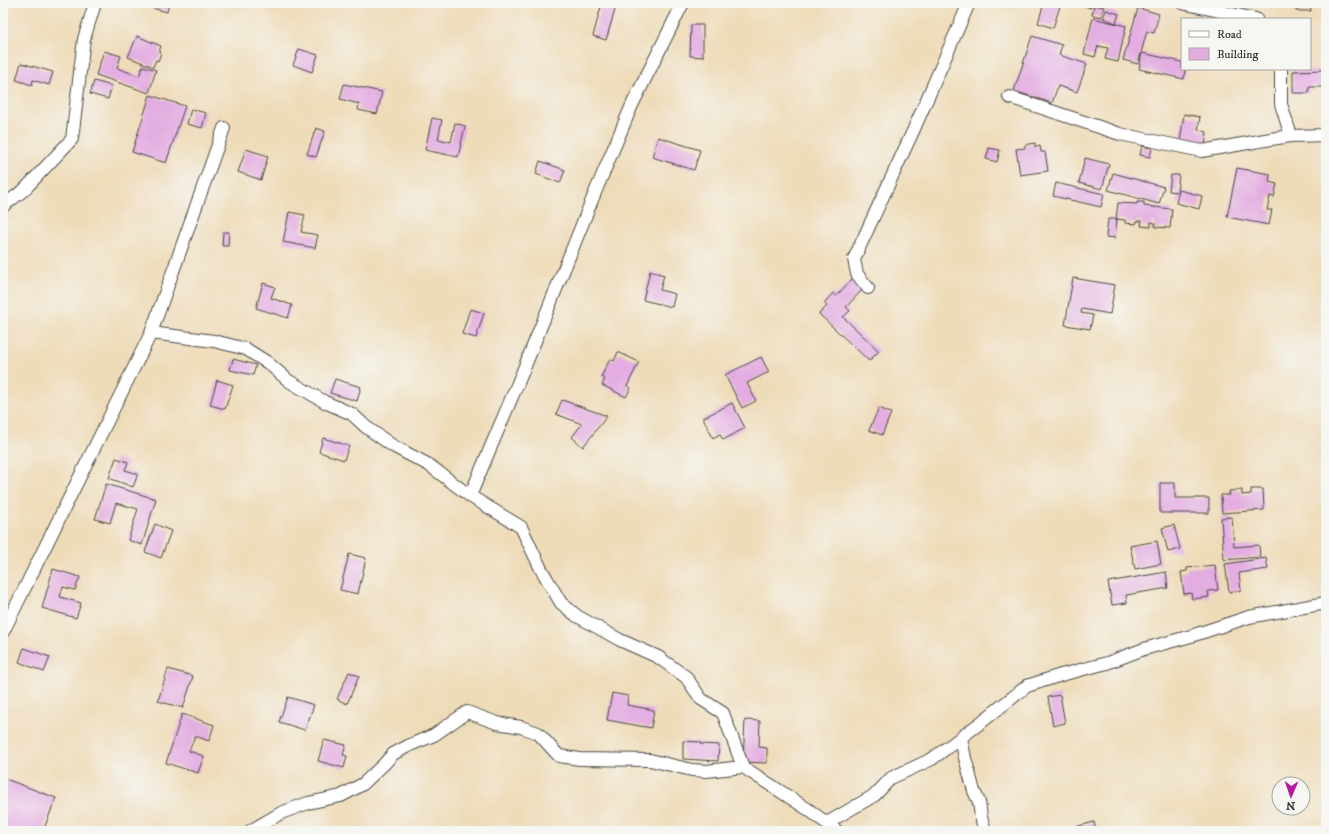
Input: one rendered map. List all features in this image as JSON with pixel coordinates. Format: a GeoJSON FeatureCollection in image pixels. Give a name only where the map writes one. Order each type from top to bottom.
{"type":"FeatureCollection","features":[{"type":"Feature","properties":{"kind":"street"},"geometry":{"type":"LineString","coordinates":[[3,206],[24,190],[72,139],[84,39],[95,3]]}},
{"type":"Feature","properties":{"kind":"street"},"geometry":{"type":"LineString","coordinates":[[470,496],[629,112],[683,3]]}},
{"type":"Feature","properties":{"kind":"street"},"geometry":{"type":"LineString","coordinates":[[868,288],[857,274],[854,259],[914,129],[969,3]]}},
{"type":"Feature","properties":{"kind":"street"},"geometry":{"type":"LineString","coordinates":[[1182,3],[1251,18]]}},
{"type":"Feature","properties":{"kind":"street"},"geometry":{"type":"LineString","coordinates":[[1281,70],[1281,104],[1291,136]]}},
{"type":"Feature","properties":{"kind":"street"},"geometry":{"type":"LineString","coordinates":[[1009,97],[1120,134],[1202,151],[1291,136],[1326,136]]}},
{"type":"Feature","properties":{"kind":"street"},"geometry":{"type":"LineString","coordinates":[[3,632],[151,333],[224,128]]}},
{"type":"Feature","properties":{"kind":"street"},"geometry":{"type":"LineString","coordinates":[[151,333],[214,341],[246,349],[268,363],[289,381],[325,402],[352,414],[366,427],[393,446],[429,465],[470,496],[521,527],[541,569],[561,603],[577,616],[620,640],[658,656],[686,677],[701,699],[723,713],[743,767],[809,810],[837,831]]}},
{"type":"Feature","properties":{"kind":"street"},"geometry":{"type":"LineString","coordinates":[[827,823],[875,795],[891,778],[932,758],[980,724],[1027,686],[1107,663],[1144,649],[1191,636],[1249,617],[1326,603]]}},
{"type":"Feature","properties":{"kind":"street"},"geometry":{"type":"LineString","coordinates":[[250,831],[281,813],[308,803],[340,796],[363,784],[393,754],[434,735],[467,712],[538,733],[560,756],[580,759],[650,760],[692,770],[743,767]]}},
{"type":"Feature","properties":{"kind":"street"},"geometry":{"type":"LineString","coordinates":[[961,738],[964,758],[979,802],[985,831]]}},
{"type":"Feature","properties":{"kind":"building"},"geometry":{"type":"Polygon","coordinates":[[[142,3],[169,3],[167,12],[141,5],[142,3]]]}},
{"type":"Feature","properties":{"kind":"building"},"geometry":{"type":"Polygon","coordinates":[[[602,3],[617,3],[606,40],[593,36],[602,3]]]}},
{"type":"Feature","properties":{"kind":"building"},"geometry":{"type":"Polygon","coordinates":[[[1044,3],[1061,3],[1053,28],[1038,23],[1044,3]]]}},
{"type":"Feature","properties":{"kind":"building"},"geometry":{"type":"Polygon","coordinates":[[[1075,3],[1092,3],[1091,8],[1075,3]]]}},
{"type":"Feature","properties":{"kind":"building"},"geometry":{"type":"Polygon","coordinates":[[[1296,3],[1310,3],[1311,11],[1296,11],[1296,3]]]}},
{"type":"Feature","properties":{"kind":"building"},"geometry":{"type":"Polygon","coordinates":[[[1094,5],[1104,7],[1101,17],[1092,15],[1094,5]]]}},
{"type":"Feature","properties":{"kind":"building"},"geometry":{"type":"Polygon","coordinates":[[[1138,8],[1159,14],[1154,33],[1147,31],[1138,64],[1123,60],[1138,8]]]}},
{"type":"Feature","properties":{"kind":"building"},"geometry":{"type":"Polygon","coordinates":[[[1106,10],[1119,14],[1116,23],[1103,18],[1106,10]]]}},
{"type":"Feature","properties":{"kind":"building"},"geometry":{"type":"Polygon","coordinates":[[[1093,18],[1126,26],[1118,62],[1105,59],[1108,48],[1098,46],[1095,57],[1084,54],[1093,18]]]}},
{"type":"Feature","properties":{"kind":"building"},"geometry":{"type":"Polygon","coordinates":[[[691,25],[703,25],[703,57],[690,56],[691,25]]]}},
{"type":"Feature","properties":{"kind":"building"},"geometry":{"type":"Polygon","coordinates":[[[137,36],[161,46],[159,52],[161,53],[158,61],[156,60],[153,67],[128,57],[137,36]]]}},
{"type":"Feature","properties":{"kind":"building"},"geometry":{"type":"Polygon","coordinates":[[[1032,36],[1062,45],[1059,55],[1087,64],[1077,92],[1058,86],[1052,103],[1014,91],[1032,36]]]}},
{"type":"Feature","properties":{"kind":"building"},"geometry":{"type":"Polygon","coordinates":[[[299,49],[318,55],[312,72],[293,65],[299,49]]]}},
{"type":"Feature","properties":{"kind":"building"},"geometry":{"type":"Polygon","coordinates":[[[104,51],[121,56],[117,68],[139,76],[143,66],[156,70],[149,93],[96,75],[104,51]]]}},
{"type":"Feature","properties":{"kind":"building"},"geometry":{"type":"Polygon","coordinates":[[[1142,53],[1181,62],[1181,70],[1185,70],[1184,79],[1139,69],[1142,53]]]}},
{"type":"Feature","properties":{"kind":"building"},"geometry":{"type":"Polygon","coordinates":[[[21,63],[53,72],[49,85],[33,80],[32,85],[16,80],[21,63]]]}},
{"type":"Feature","properties":{"kind":"building"},"geometry":{"type":"Polygon","coordinates":[[[1326,70],[1326,87],[1309,87],[1309,93],[1293,93],[1293,71],[1326,70]]]}},
{"type":"Feature","properties":{"kind":"building"},"geometry":{"type":"Polygon","coordinates":[[[94,81],[112,86],[108,99],[90,94],[94,81]]]}},
{"type":"Feature","properties":{"kind":"building"},"geometry":{"type":"Polygon","coordinates":[[[344,84],[382,92],[377,114],[358,110],[359,104],[340,99],[344,84]]]}},
{"type":"Feature","properties":{"kind":"building"},"geometry":{"type":"Polygon","coordinates":[[[150,95],[185,106],[166,163],[132,152],[150,95]]]}},
{"type":"Feature","properties":{"kind":"building"},"geometry":{"type":"Polygon","coordinates":[[[191,109],[206,113],[202,128],[187,124],[191,109]]]}},
{"type":"Feature","properties":{"kind":"building"},"geometry":{"type":"Polygon","coordinates":[[[1184,114],[1200,117],[1198,130],[1207,132],[1205,146],[1180,142],[1184,114]]]}},
{"type":"Feature","properties":{"kind":"building"},"geometry":{"type":"Polygon","coordinates":[[[432,118],[442,120],[438,139],[451,142],[455,123],[465,126],[458,157],[425,150],[432,118]]]}},
{"type":"Feature","properties":{"kind":"building"},"geometry":{"type":"Polygon","coordinates":[[[316,128],[325,131],[316,157],[307,154],[316,128]]]}},
{"type":"Feature","properties":{"kind":"building"},"geometry":{"type":"Polygon","coordinates":[[[658,137],[700,150],[694,170],[652,157],[658,137]]]}},
{"type":"Feature","properties":{"kind":"building"},"geometry":{"type":"Polygon","coordinates":[[[1035,143],[1035,147],[1040,146],[1041,152],[1045,152],[1048,171],[1020,175],[1016,149],[1025,148],[1025,145],[1035,143]]]}},
{"type":"Feature","properties":{"kind":"building"},"geometry":{"type":"Polygon","coordinates":[[[1142,146],[1152,148],[1150,157],[1140,155],[1142,146]]]}},
{"type":"Feature","properties":{"kind":"building"},"geometry":{"type":"Polygon","coordinates":[[[989,148],[1000,150],[997,162],[986,159],[989,148]]]}},
{"type":"Feature","properties":{"kind":"building"},"geometry":{"type":"Polygon","coordinates":[[[246,149],[268,156],[261,180],[238,172],[246,149]]]}},
{"type":"Feature","properties":{"kind":"building"},"geometry":{"type":"Polygon","coordinates":[[[1085,158],[1109,164],[1102,189],[1079,183],[1085,158]]]}},
{"type":"Feature","properties":{"kind":"building"},"geometry":{"type":"Polygon","coordinates":[[[540,161],[565,170],[560,183],[536,174],[540,161]]]}},
{"type":"Feature","properties":{"kind":"building"},"geometry":{"type":"Polygon","coordinates":[[[1237,168],[1270,174],[1269,182],[1277,184],[1274,197],[1270,196],[1267,210],[1272,210],[1269,225],[1227,217],[1237,168]]]}},
{"type":"Feature","properties":{"kind":"building"},"geometry":{"type":"Polygon","coordinates":[[[1113,173],[1164,187],[1159,204],[1108,190],[1113,173]]]}},
{"type":"Feature","properties":{"kind":"building"},"geometry":{"type":"Polygon","coordinates":[[[1171,175],[1179,175],[1177,192],[1169,191],[1171,175]]]}},
{"type":"Feature","properties":{"kind":"building"},"geometry":{"type":"Polygon","coordinates":[[[1056,183],[1104,194],[1101,207],[1053,196],[1056,183]]]}},
{"type":"Feature","properties":{"kind":"building"},"geometry":{"type":"Polygon","coordinates":[[[1179,190],[1202,196],[1199,209],[1176,203],[1179,190]]]}},
{"type":"Feature","properties":{"kind":"building"},"geometry":{"type":"Polygon","coordinates":[[[1137,202],[1144,202],[1144,206],[1172,209],[1170,228],[1155,227],[1155,223],[1151,222],[1151,227],[1141,226],[1142,221],[1137,221],[1136,224],[1125,223],[1125,220],[1116,219],[1118,203],[1137,204],[1137,202]]]}},
{"type":"Feature","properties":{"kind":"building"},"geometry":{"type":"Polygon","coordinates":[[[289,212],[305,215],[301,232],[318,235],[315,248],[283,242],[289,212]]]}},
{"type":"Feature","properties":{"kind":"building"},"geometry":{"type":"Polygon","coordinates":[[[1108,219],[1117,219],[1115,238],[1106,237],[1108,219]]]}},
{"type":"Feature","properties":{"kind":"building"},"geometry":{"type":"Polygon","coordinates":[[[223,232],[229,232],[228,246],[222,246],[223,232]]]}},
{"type":"Feature","properties":{"kind":"building"},"geometry":{"type":"Polygon","coordinates":[[[650,271],[664,275],[660,290],[675,294],[672,307],[643,300],[650,271]]]}},
{"type":"Feature","properties":{"kind":"building"},"geometry":{"type":"Polygon","coordinates":[[[853,278],[864,288],[846,307],[850,311],[843,317],[879,351],[869,361],[819,314],[827,306],[824,303],[833,293],[836,296],[853,278]]]}},
{"type":"Feature","properties":{"kind":"building"},"geometry":{"type":"Polygon","coordinates":[[[1073,278],[1115,285],[1110,314],[1082,309],[1081,313],[1093,315],[1090,329],[1065,325],[1073,278]]]}},
{"type":"Feature","properties":{"kind":"building"},"geometry":{"type":"Polygon","coordinates":[[[263,283],[275,287],[271,298],[292,305],[288,318],[256,308],[263,283]]]}},
{"type":"Feature","properties":{"kind":"building"},"geometry":{"type":"Polygon","coordinates":[[[470,309],[484,313],[476,338],[462,334],[470,309]]]}},
{"type":"Feature","properties":{"kind":"building"},"geometry":{"type":"Polygon","coordinates":[[[618,352],[639,362],[627,386],[631,388],[626,397],[602,385],[605,379],[601,377],[610,359],[614,361],[618,352]]]}},
{"type":"Feature","properties":{"kind":"building"},"geometry":{"type":"Polygon","coordinates":[[[761,357],[769,372],[747,383],[756,401],[742,408],[725,375],[761,357]]]}},
{"type":"Feature","properties":{"kind":"building"},"geometry":{"type":"Polygon","coordinates":[[[233,359],[256,365],[253,375],[230,370],[233,359]]]}},
{"type":"Feature","properties":{"kind":"building"},"geometry":{"type":"Polygon","coordinates":[[[335,379],[361,387],[357,401],[330,393],[335,379]]]}},
{"type":"Feature","properties":{"kind":"building"},"geometry":{"type":"Polygon","coordinates":[[[217,380],[233,385],[225,409],[210,405],[217,380]]]}},
{"type":"Feature","properties":{"kind":"building"},"geometry":{"type":"Polygon","coordinates":[[[562,400],[607,416],[583,447],[572,437],[582,424],[556,414],[562,400]]]}},
{"type":"Feature","properties":{"kind":"building"},"geometry":{"type":"Polygon","coordinates":[[[732,403],[745,428],[723,440],[720,434],[713,438],[703,418],[732,403]]]}},
{"type":"Feature","properties":{"kind":"building"},"geometry":{"type":"Polygon","coordinates":[[[879,408],[891,413],[882,435],[869,430],[879,408]]]}},
{"type":"Feature","properties":{"kind":"building"},"geometry":{"type":"Polygon","coordinates":[[[323,438],[349,446],[344,460],[319,452],[323,438]]]}},
{"type":"Feature","properties":{"kind":"building"},"geometry":{"type":"Polygon","coordinates":[[[116,458],[128,462],[125,470],[138,474],[133,487],[109,478],[116,458]]]}},
{"type":"Feature","properties":{"kind":"building"},"geometry":{"type":"Polygon","coordinates":[[[1160,483],[1175,483],[1175,498],[1209,498],[1209,513],[1160,513],[1160,483]]]}},
{"type":"Feature","properties":{"kind":"building"},"geometry":{"type":"Polygon","coordinates":[[[106,484],[156,499],[142,545],[128,540],[138,509],[116,503],[110,523],[95,519],[106,484]]]}},
{"type":"Feature","properties":{"kind":"building"},"geometry":{"type":"Polygon","coordinates":[[[1251,489],[1263,489],[1264,510],[1222,513],[1221,495],[1230,495],[1229,491],[1242,490],[1242,495],[1251,494],[1251,489]]]}},
{"type":"Feature","properties":{"kind":"building"},"geometry":{"type":"Polygon","coordinates":[[[1232,517],[1234,547],[1259,545],[1260,557],[1224,560],[1221,518],[1232,517]]]}},
{"type":"Feature","properties":{"kind":"building"},"geometry":{"type":"Polygon","coordinates":[[[155,524],[171,531],[161,558],[145,552],[155,524]]]}},
{"type":"Feature","properties":{"kind":"building"},"geometry":{"type":"Polygon","coordinates":[[[1174,525],[1180,549],[1168,552],[1162,528],[1174,525]]]}},
{"type":"Feature","properties":{"kind":"building"},"geometry":{"type":"Polygon","coordinates":[[[1157,541],[1161,564],[1135,569],[1130,546],[1157,541]]]}},
{"type":"Feature","properties":{"kind":"building"},"geometry":{"type":"Polygon","coordinates":[[[349,554],[366,558],[358,594],[340,590],[349,554]]]}},
{"type":"Feature","properties":{"kind":"building"},"geometry":{"type":"Polygon","coordinates":[[[1266,558],[1268,569],[1239,573],[1241,590],[1229,592],[1225,564],[1266,558]]]}},
{"type":"Feature","properties":{"kind":"building"},"geometry":{"type":"Polygon","coordinates":[[[1215,565],[1218,590],[1208,591],[1209,597],[1192,599],[1191,593],[1184,594],[1181,572],[1187,571],[1187,568],[1215,565]]]}},
{"type":"Feature","properties":{"kind":"building"},"geometry":{"type":"Polygon","coordinates":[[[53,569],[80,577],[75,590],[63,587],[60,597],[81,603],[76,618],[42,608],[53,569]]]}},
{"type":"Feature","properties":{"kind":"building"},"geometry":{"type":"Polygon","coordinates":[[[1166,572],[1168,588],[1126,595],[1127,603],[1112,605],[1108,582],[1166,572]]]}},
{"type":"Feature","properties":{"kind":"building"},"geometry":{"type":"Polygon","coordinates":[[[24,648],[50,657],[44,672],[19,662],[24,648]]]}},
{"type":"Feature","properties":{"kind":"building"},"geometry":{"type":"Polygon","coordinates":[[[168,669],[193,676],[183,708],[158,701],[168,669]]]}},
{"type":"Feature","properties":{"kind":"building"},"geometry":{"type":"Polygon","coordinates":[[[349,672],[359,676],[347,704],[337,699],[349,672]]]}},
{"type":"Feature","properties":{"kind":"building"},"geometry":{"type":"Polygon","coordinates":[[[612,693],[628,696],[627,705],[654,710],[651,728],[607,720],[612,693]]]}},
{"type":"Feature","properties":{"kind":"building"},"geometry":{"type":"Polygon","coordinates":[[[1060,695],[1065,723],[1053,726],[1048,697],[1060,695]]]}},
{"type":"Feature","properties":{"kind":"building"},"geometry":{"type":"Polygon","coordinates":[[[288,697],[314,705],[305,730],[279,722],[288,697]]]}},
{"type":"Feature","properties":{"kind":"building"},"geometry":{"type":"Polygon","coordinates":[[[182,714],[214,725],[209,741],[195,736],[189,751],[204,756],[198,773],[166,763],[182,714]]]}},
{"type":"Feature","properties":{"kind":"building"},"geometry":{"type":"Polygon","coordinates":[[[745,720],[760,721],[759,747],[767,748],[767,763],[743,762],[745,720]]]}},
{"type":"Feature","properties":{"kind":"building"},"geometry":{"type":"Polygon","coordinates":[[[324,740],[346,745],[343,755],[347,756],[344,768],[318,761],[324,740]]]}},
{"type":"Feature","properties":{"kind":"building"},"geometry":{"type":"Polygon","coordinates":[[[683,741],[719,745],[718,761],[683,759],[683,741]]]}},
{"type":"Feature","properties":{"kind":"building"},"geometry":{"type":"Polygon","coordinates":[[[3,778],[56,798],[43,831],[3,831],[3,778]]]}},
{"type":"Feature","properties":{"kind":"building"},"geometry":{"type":"Polygon","coordinates":[[[1094,822],[1096,831],[1071,831],[1071,828],[1094,822]]]}},
{"type":"Feature","properties":{"kind":"building"},"geometry":{"type":"Polygon","coordinates":[[[609,828],[635,830],[635,831],[609,831],[609,828]]]}}]}
